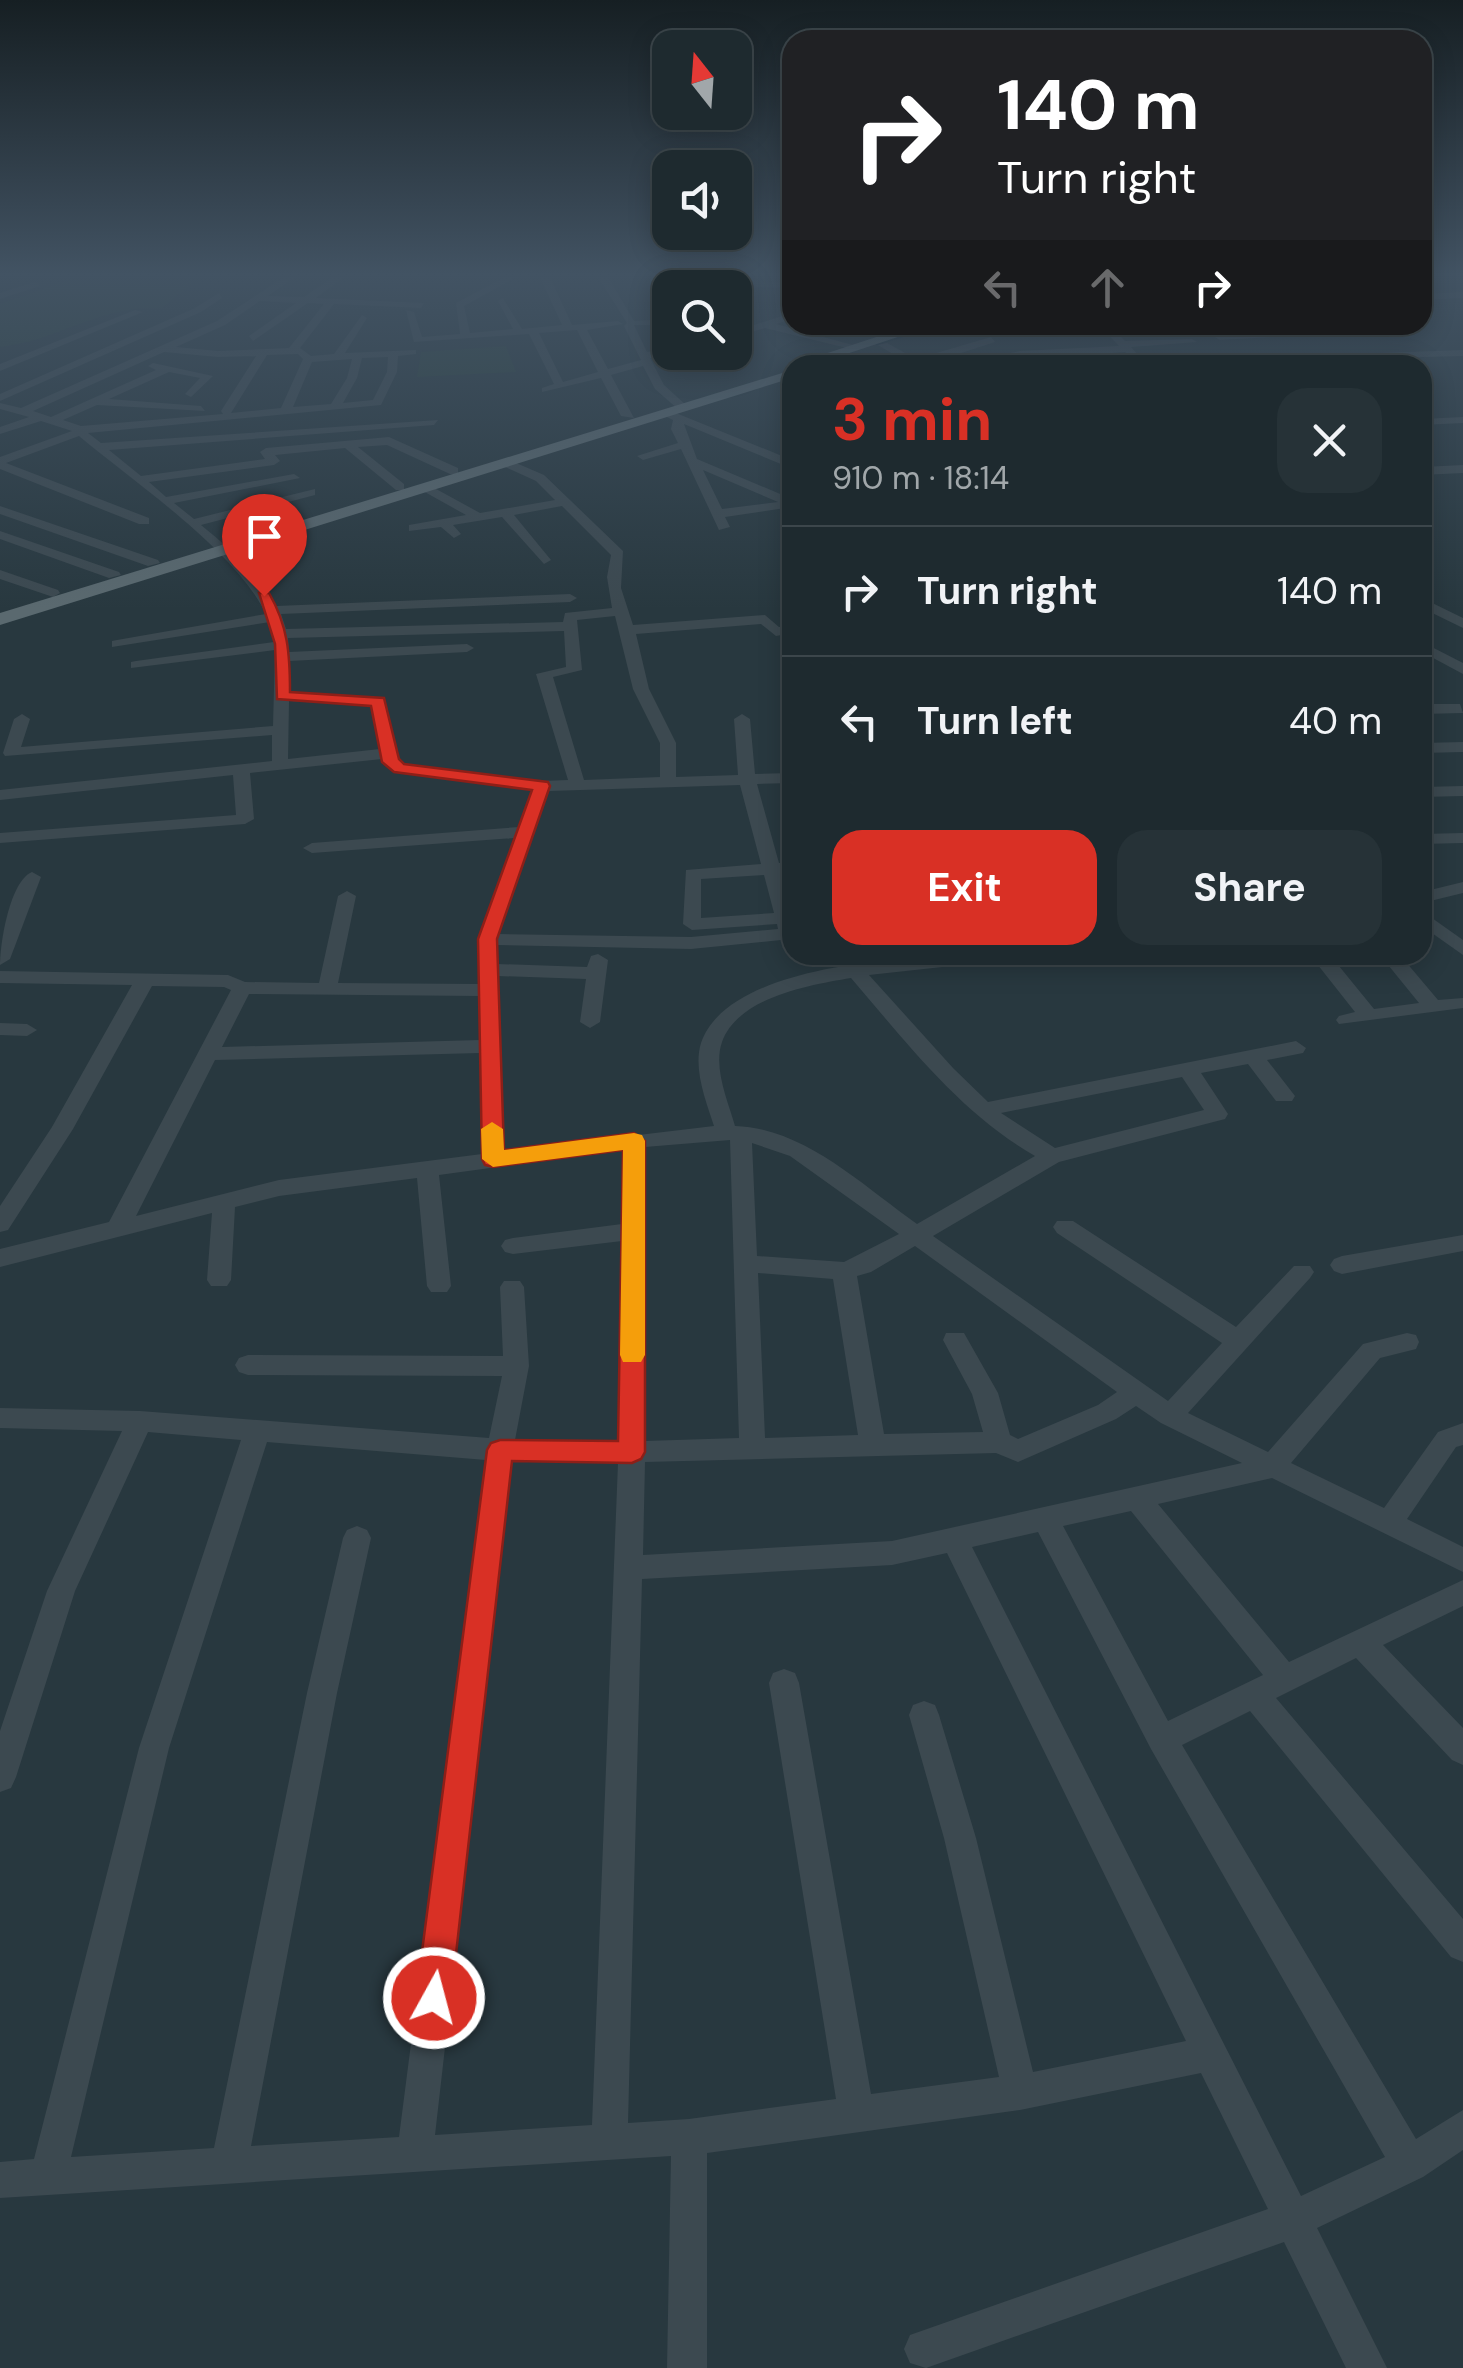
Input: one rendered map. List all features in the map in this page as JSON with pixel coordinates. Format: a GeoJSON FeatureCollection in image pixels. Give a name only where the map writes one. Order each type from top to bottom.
{"type":"FeatureCollection","features":[{"type":"Feature","properties":{"kind":"main road"},"geometry":{"type":"LineString","coordinates":[[0,610],[153,563],[220,548],[426,488],[738,388]]}},
{"type":"Feature","properties":{"kind":"main road"},"geometry":{"type":"LineString","coordinates":[[0,619],[630,416],[677,409]]}},
{"type":"Feature","properties":{"kind":"street"},"geometry":{"type":"LineString","coordinates":[[2,405],[37,388]]}},
{"type":"Feature","properties":{"kind":"street"},"geometry":{"type":"LineString","coordinates":[[22,412],[75,388]]}},
{"type":"Feature","properties":{"kind":"street"},"geometry":{"type":"LineString","coordinates":[[0,430],[100,402],[129,388]]}},
{"type":"Feature","properties":{"kind":"street"},"geometry":{"type":"LineString","coordinates":[[191,394],[197,388]]}},
{"type":"Feature","properties":{"kind":"street"},"geometry":{"type":"LineString","coordinates":[[227,411],[244,388]]}},
{"type":"Feature","properties":{"kind":"street"},"geometry":{"type":"LineString","coordinates":[[285,412],[295,388]]}},
{"type":"Feature","properties":{"kind":"street"},"geometry":{"type":"LineString","coordinates":[[335,407],[346,388]]}},
{"type":"Feature","properties":{"kind":"street"},"geometry":{"type":"LineString","coordinates":[[0,463],[79,431],[377,402],[384,388]]}},
{"type":"Feature","properties":{"kind":"street"},"geometry":{"type":"LineString","coordinates":[[546,390],[555,388]]}},
{"type":"Feature","properties":{"kind":"street"},"geometry":{"type":"LineString","coordinates":[[609,388],[630,416]]}},
{"type":"Feature","properties":{"kind":"street"},"geometry":{"type":"LineString","coordinates":[[663,388],[677,409],[782,460]]}},
{"type":"Feature","properties":{"kind":"street"},"geometry":{"type":"LineString","coordinates":[[100,402],[258,414]]}},
{"type":"Feature","properties":{"kind":"street"},"geometry":{"type":"LineString","coordinates":[[2,405],[79,431],[220,548],[278,633],[283,696],[280,763]]}},
{"type":"Feature","properties":{"kind":"street"},"geometry":{"type":"LineString","coordinates":[[677,409],[677,429],[724,528]]}},
{"type":"Feature","properties":{"kind":"street"},"geometry":{"type":"LineString","coordinates":[[1432,422],[1463,420]]}},
{"type":"Feature","properties":{"kind":"street"},"geometry":{"type":"LineString","coordinates":[[100,447],[434,422]]}},
{"type":"Feature","properties":{"kind":"street"},"geometry":{"type":"LineString","coordinates":[[138,480],[274,462],[266,452],[389,441],[454,471]]}},
{"type":"Feature","properties":{"kind":"street"},"geometry":{"type":"LineString","coordinates":[[642,456],[684,445]]}},
{"type":"Feature","properties":{"kind":"street"},"geometry":{"type":"LineString","coordinates":[[118,462],[239,446]]}},
{"type":"Feature","properties":{"kind":"street"},"geometry":{"type":"LineString","coordinates":[[348,446],[400,488]]}},
{"type":"Feature","properties":{"kind":"street"},"geometry":{"type":"LineString","coordinates":[[767,454],[782,449]]}},
{"type":"Feature","properties":{"kind":"street"},"geometry":{"type":"LineString","coordinates":[[692,462],[782,499]]}},
{"type":"Feature","properties":{"kind":"street"},"geometry":{"type":"LineString","coordinates":[[0,463],[144,521]]}},
{"type":"Feature","properties":{"kind":"street"},"geometry":{"type":"LineString","coordinates":[[507,463],[540,478],[618,554],[612,570],[642,689],[666,732],[672,762],[667,782]]}},
{"type":"Feature","properties":{"kind":"street"},"geometry":{"type":"LineString","coordinates":[[1432,471],[1463,470]]}},
{"type":"Feature","properties":{"kind":"street"},"geometry":{"type":"LineString","coordinates":[[163,501],[294,478]]}},
{"type":"Feature","properties":{"kind":"street"},"geometry":{"type":"LineString","coordinates":[[426,488],[478,517]]}},
{"type":"Feature","properties":{"kind":"street"},"geometry":{"type":"LineString","coordinates":[[191,524],[311,492]]}},
{"type":"Feature","properties":{"kind":"street"},"geometry":{"type":"LineString","coordinates":[[414,528],[450,528],[478,517],[563,502]]}},
{"type":"Feature","properties":{"kind":"street"},"geometry":{"type":"LineString","coordinates":[[717,514],[782,504]]}},
{"type":"Feature","properties":{"kind":"street"},"geometry":{"type":"LineString","coordinates":[[0,510],[153,563]]}},
{"type":"Feature","properties":{"kind":"street"},"geometry":{"type":"LineString","coordinates":[[505,512],[544,560]]}},
{"type":"Feature","properties":{"kind":"street"},"geometry":{"type":"LineString","coordinates":[[0,534],[114,575]]}},
{"type":"Feature","properties":{"kind":"street"},"geometry":{"type":"LineString","coordinates":[[0,574],[54,593]]}},
{"type":"Feature","properties":{"kind":"street"},"geometry":{"type":"LineString","coordinates":[[136,665],[278,633],[570,598]]}},
{"type":"Feature","properties":{"kind":"street"},"geometry":{"type":"LineString","coordinates":[[1432,607],[1463,624]]}},
{"type":"Feature","properties":{"kind":"street"},"geometry":{"type":"LineString","coordinates":[[577,784],[544,674],[574,670],[570,616],[621,611]]}},
{"type":"Feature","properties":{"kind":"street"},"geometry":{"type":"LineString","coordinates":[[627,630],[765,619],[776,632],[782,631]]}},
{"type":"Feature","properties":{"kind":"street"},"geometry":{"type":"LineString","coordinates":[[118,644],[278,633],[571,626]]}},
{"type":"Feature","properties":{"kind":"street"},"geometry":{"type":"LineString","coordinates":[[278,633],[467,648]]}},
{"type":"Feature","properties":{"kind":"street"},"geometry":{"type":"LineString","coordinates":[[1432,652],[1463,669]]}},
{"type":"Feature","properties":{"kind":"street"},"geometry":{"type":"LineString","coordinates":[[283,696],[378,702],[391,762],[400,768],[542,786],[782,778]]}},
{"type":"Feature","properties":{"kind":"street"},"geometry":{"type":"LineString","coordinates":[[1432,709],[1462,708]]}},
{"type":"Feature","properties":{"kind":"street"},"geometry":{"type":"LineString","coordinates":[[0,772],[22,719]]}},
{"type":"Feature","properties":{"kind":"street"},"geometry":{"type":"LineString","coordinates":[[742,719],[747,778],[782,903]]}},
{"type":"Feature","properties":{"kind":"street"},"geometry":{"type":"LineString","coordinates":[[11,753],[280,730]]}},
{"type":"Feature","properties":{"kind":"street"},"geometry":{"type":"LineString","coordinates":[[1432,748],[1463,747]]}},
{"type":"Feature","properties":{"kind":"street"},"geometry":{"type":"LineString","coordinates":[[0,795],[390,753]]}},
{"type":"Feature","properties":{"kind":"street"},"geometry":{"type":"LineString","coordinates":[[0,838],[245,819],[240,769]]}},
{"type":"Feature","properties":{"kind":"street"},"geometry":{"type":"LineString","coordinates":[[493,1159],[487,939],[542,786]]}},
{"type":"Feature","properties":{"kind":"street"},"geometry":{"type":"LineString","coordinates":[[1432,792],[1463,791]]}},
{"type":"Feature","properties":{"kind":"street"},"geometry":{"type":"LineString","coordinates":[[312,848],[524,832]]}},
{"type":"Feature","properties":{"kind":"street"},"geometry":{"type":"LineString","coordinates":[[1432,840],[1463,838]]}},
{"type":"Feature","properties":{"kind":"street"},"geometry":{"type":"LineString","coordinates":[[782,869],[692,874],[692,924],[782,929]]}},
{"type":"Feature","properties":{"kind":"street"},"geometry":{"type":"LineString","coordinates":[[0,959],[32,877]]}},
{"type":"Feature","properties":{"kind":"street"},"geometry":{"type":"LineString","coordinates":[[1432,895],[1463,887]]}},
{"type":"Feature","properties":{"kind":"street"},"geometry":{"type":"LineString","coordinates":[[327,989],[346,896]]}},
{"type":"Feature","properties":{"kind":"street"},"geometry":{"type":"LineString","coordinates":[[1432,924],[1463,949]]}},
{"type":"Feature","properties":{"kind":"street"},"geometry":{"type":"LineString","coordinates":[[487,939],[691,943],[782,930]]}},
{"type":"Feature","properties":{"kind":"street"},"geometry":{"type":"LineString","coordinates":[[590,1022],[600,941]]}},
{"type":"Feature","properties":{"kind":"street"},"geometry":{"type":"LineString","coordinates":[[798,965],[803,982]]}},
{"type":"Feature","properties":{"kind":"street"},"geometry":{"type":"LineString","coordinates":[[752,1448],[746,1264],[733,1132],[709,1072],[712,1038],[727,1014],[761,996],[803,982],[888,965]]}},
{"type":"Feature","properties":{"kind":"street"},"geometry":{"type":"LineString","coordinates":[[1328,965],[1369,1016]]}},
{"type":"Feature","properties":{"kind":"street"},"geometry":{"type":"LineString","coordinates":[[1399,965],[1432,1004]]}},
{"type":"Feature","properties":{"kind":"street"},"geometry":{"type":"LineString","coordinates":[[855,971],[986,1109],[1023,1140],[1052,1156]]}},
{"type":"Feature","properties":{"kind":"street"},"geometry":{"type":"LineString","coordinates":[[0,977],[228,981],[242,988],[327,989],[596,973]]}},
{"type":"Feature","properties":{"kind":"street"},"geometry":{"type":"LineString","coordinates":[[0,1224],[62,1130],[145,980]]}},
{"type":"Feature","properties":{"kind":"street"},"geometry":{"type":"LineString","coordinates":[[117,1230],[242,988]]}},
{"type":"Feature","properties":{"kind":"street"},"geometry":{"type":"LineString","coordinates":[[1346,1020],[1457,1003]]}},
{"type":"Feature","properties":{"kind":"street"},"geometry":{"type":"LineString","coordinates":[[0,1029],[27,1030]]}},
{"type":"Feature","properties":{"kind":"street"},"geometry":{"type":"LineString","coordinates":[[208,1054],[488,1046]]}},
{"type":"Feature","properties":{"kind":"street"},"geometry":{"type":"LineString","coordinates":[[986,1109],[1296,1048]]}},
{"type":"Feature","properties":{"kind":"street"},"geometry":{"type":"LineString","coordinates":[[1253,1058],[1284,1096]]}},
{"type":"Feature","properties":{"kind":"street"},"geometry":{"type":"LineString","coordinates":[[746,1264],[844,1271],[863,1266],[1052,1156],[1217,1114],[1188,1072]]}},
{"type":"Feature","properties":{"kind":"street"},"geometry":{"type":"LineString","coordinates":[[0,1258],[279,1188],[634,1141],[733,1132],[766,1136],[798,1151],[1170,1416],[1463,1560]]}},
{"type":"Feature","properties":{"kind":"street"},"geometry":{"type":"LineString","coordinates":[[609,2143],[632,1452],[634,1141]]}},
{"type":"Feature","properties":{"kind":"street"},"geometry":{"type":"LineString","coordinates":[[427,1168],[439,1286]]}},
{"type":"Feature","properties":{"kind":"street"},"geometry":{"type":"LineString","coordinates":[[219,1280],[224,1203]]}},
{"type":"Feature","properties":{"kind":"street"},"geometry":{"type":"LineString","coordinates":[[1065,1227],[1238,1341]]}},
{"type":"Feature","properties":{"kind":"street"},"geometry":{"type":"LineString","coordinates":[[513,1246],[634,1231]]}},
{"type":"Feature","properties":{"kind":"street"},"geometry":{"type":"LineString","coordinates":[[1342,1265],[1463,1243]]}},
{"type":"Feature","properties":{"kind":"street"},"geometry":{"type":"LineString","coordinates":[[844,1271],[873,1445]]}},
{"type":"Feature","properties":{"kind":"street"},"geometry":{"type":"LineString","coordinates":[[1170,1416],[1302,1272]]}},
{"type":"Feature","properties":{"kind":"street"},"geometry":{"type":"LineString","coordinates":[[415,2154],[500,1450],[516,1366],[512,1287]]}},
{"type":"Feature","properties":{"kind":"street"},"geometry":{"type":"LineString","coordinates":[[956,1340],[985,1393],[999,1442]]}},
{"type":"Feature","properties":{"kind":"street"},"geometry":{"type":"LineString","coordinates":[[628,1568],[892,1553],[1270,1468],[1372,1351],[1407,1342]]}},
{"type":"Feature","properties":{"kind":"street"},"geometry":{"type":"LineString","coordinates":[[248,1365],[516,1366]]}},
{"type":"Feature","properties":{"kind":"street"},"geometry":{"type":"LineString","coordinates":[[0,1418],[258,1428],[500,1450],[632,1452],[999,1442],[1018,1451],[1108,1412],[1137,1392]]}},
{"type":"Feature","properties":{"kind":"street"},"geometry":{"type":"LineString","coordinates":[[0,1776],[61,1591],[140,1421]]}},
{"type":"Feature","properties":{"kind":"street"},"geometry":{"type":"LineString","coordinates":[[48,2178],[154,1748],[258,1428]]}},
{"type":"Feature","properties":{"kind":"street"},"geometry":{"type":"LineString","coordinates":[[1388,1525],[1448,1438],[1463,1434]]}},
{"type":"Feature","properties":{"kind":"street"},"geometry":{"type":"LineString","coordinates":[[1136,1498],[1285,1680]]}},
{"type":"Feature","properties":{"kind":"street"},"geometry":{"type":"LineString","coordinates":[[1045,1519],[1162,1740],[1410,2164]]}},
{"type":"Feature","properties":{"kind":"street"},"geometry":{"type":"LineString","coordinates":[[229,2166],[322,1693],[357,1538]]}},
{"type":"Feature","properties":{"kind":"street"},"geometry":{"type":"LineString","coordinates":[[954,1539],[1367,2368]]}},
{"type":"Feature","properties":{"kind":"street"},"geometry":{"type":"LineString","coordinates":[[1162,1740],[1463,1592]]}},
{"type":"Feature","properties":{"kind":"street"},"geometry":{"type":"LineString","coordinates":[[1360,1642],[1463,1750]]}},
{"type":"Feature","properties":{"kind":"street"},"geometry":{"type":"LineString","coordinates":[[784,1683],[856,2114]]}},
{"type":"Feature","properties":{"kind":"street"},"geometry":{"type":"LineString","coordinates":[[1254,1694],[1463,1945]]}},
{"type":"Feature","properties":{"kind":"street"},"geometry":{"type":"LineString","coordinates":[[924,1715],[960,1838],[1020,2092]]}},
{"type":"Feature","properties":{"kind":"street"},"geometry":{"type":"LineString","coordinates":[[0,2180],[689,2136],[1020,2092],[1212,2053]]}},
{"type":"Feature","properties":{"kind":"street"},"geometry":{"type":"LineString","coordinates":[[924,2350],[1295,2220],[1410,2164],[1463,2128]]}},
{"type":"Feature","properties":{"kind":"street"},"geometry":{"type":"LineString","coordinates":[[687,2368],[689,2136]]}},
{"type":"Feature","properties":{"kind":"slow traffic"},"geometry":{"type":"LineString","coordinates":[[492,1129],[493,1159],[634,1141],[632,1355]]}},
{"type":"Feature","properties":{"kind":"route"},"geometry":{"type":"LineString","coordinates":[[264,596],[277,621],[282,644],[283,696],[378,702],[394,766],[542,786],[487,939],[493,1159],[634,1141],[632,1452],[500,1450],[434,1998]]}}]}
